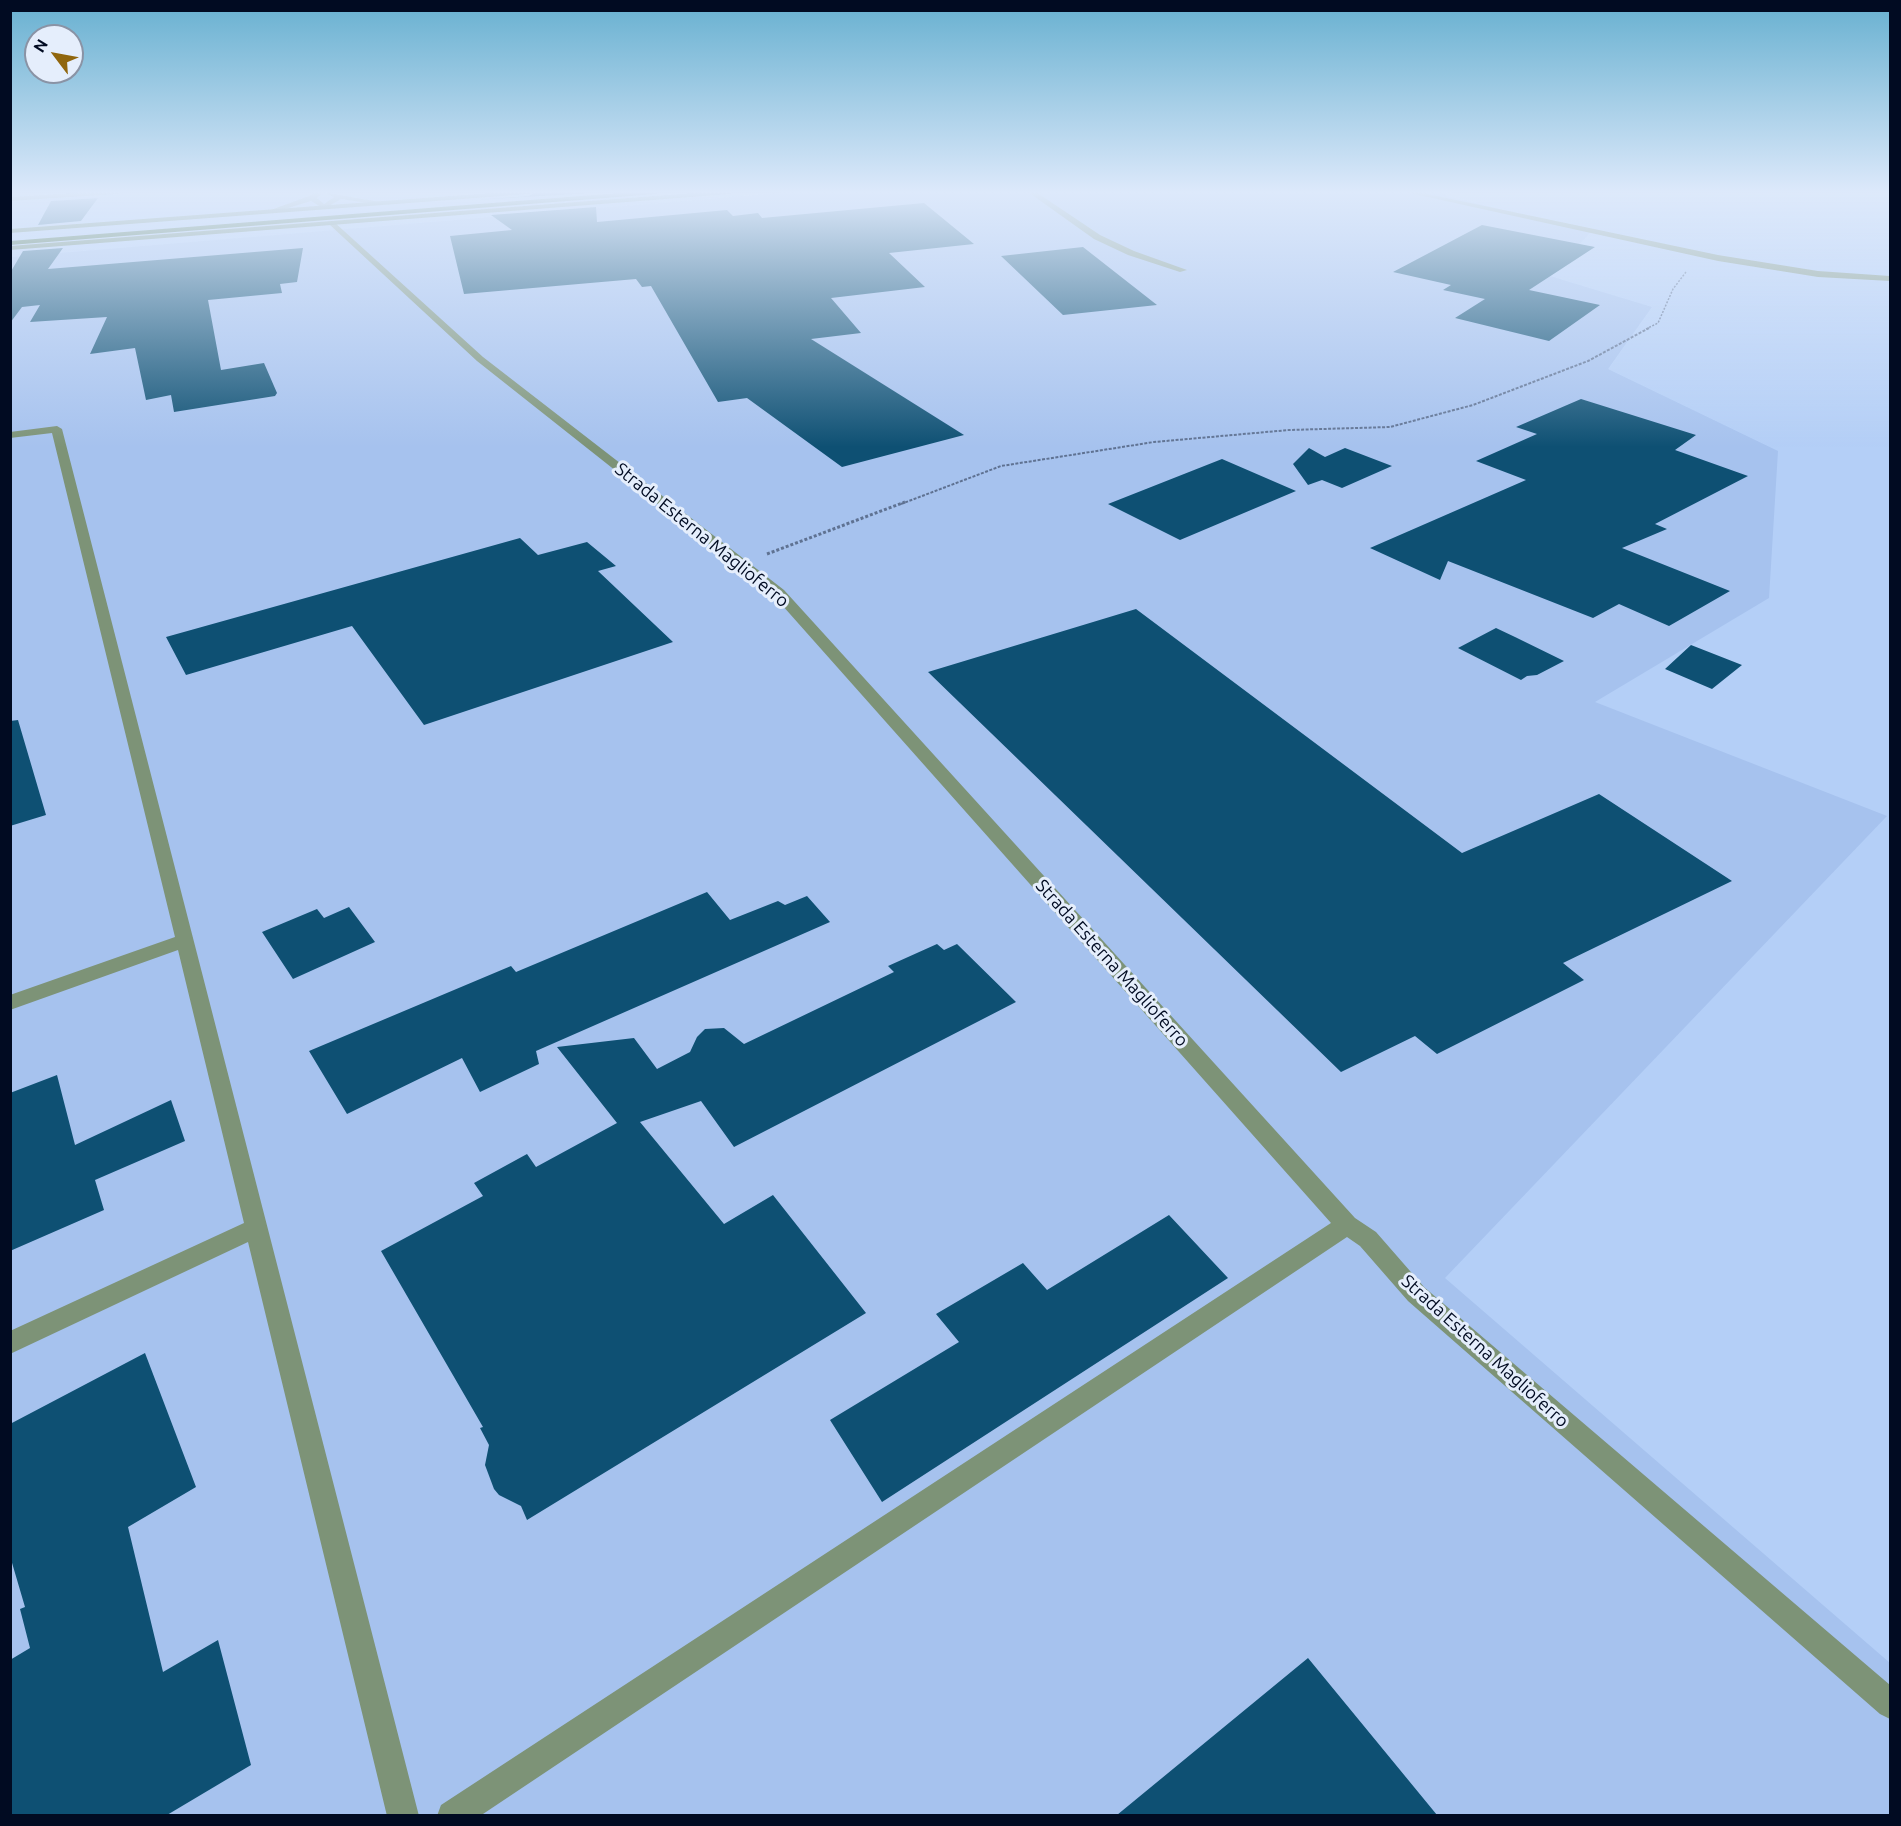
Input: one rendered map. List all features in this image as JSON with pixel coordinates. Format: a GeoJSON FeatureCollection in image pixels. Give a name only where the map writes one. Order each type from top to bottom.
{"type":"FeatureCollection","features":[{"type":"Feature","properties":{"kind":"street","name":"Strada Esterna Maglioferro"},"geometry":{"type":"LineString","coordinates":[[394,277],[480,359],[779,593],[1347,1225],[1368,1239],[1416,1294],[1890,1704]]}},
{"type":"Feature","properties":{"kind":"street"},"geometry":{"type":"LineString","coordinates":[[1864,277],[1890,279]]}},
{"type":"Feature","properties":{"kind":"street"},"geometry":{"type":"LineString","coordinates":[[10,435],[57,429],[403,1815]]}},
{"type":"Feature","properties":{"kind":"street"},"geometry":{"type":"LineString","coordinates":[[10,1002],[185,940]]}},
{"type":"Feature","properties":{"kind":"street"},"geometry":{"type":"LineString","coordinates":[[452,1815],[1347,1225]]}},
{"type":"Feature","properties":{"kind":"street"},"geometry":{"type":"LineString","coordinates":[[10,1343],[256,1227]]}},
{"type":"Feature","properties":{"kind":"path"},"geometry":{"type":"LineString","coordinates":[[741,563],[1001,466],[1154,442],[1289,430],[1390,427],[1473,405],[1588,361],[1658,323],[1673,289],[1682,277]]}},
{"type":"Feature","properties":{"kind":"shaded area"},"geometry":{"type":"Polygon","coordinates":[[[11,277],[1554,277],[1652,307],[1608,369],[1778,451],[1769,598],[1595,702],[1887,816],[1445,1278],[1890,1663],[1890,1815],[11,1816],[11,277]]]}},
{"type":"Feature","properties":{"kind":"building"},"geometry":{"type":"Polygon","coordinates":[[[10,277],[298,277],[297,282],[280,284],[282,293],[208,300],[221,370],[264,363],[277,393],[275,396],[174,412],[171,395],[146,400],[135,348],[90,354],[107,317],[30,322],[40,305],[22,307],[10,323],[10,277]]]}},
{"type":"Feature","properties":{"kind":"building"},"geometry":{"type":"Polygon","coordinates":[[[460,277],[915,277],[925,287],[831,298],[861,333],[811,339],[964,435],[842,467],[747,398],[718,402],[651,286],[642,287],[636,279],[464,294],[460,277]]]}},
{"type":"Feature","properties":{"kind":"building"},"geometry":{"type":"Polygon","coordinates":[[[1023,277],[1122,277],[1157,305],[1063,315],[1023,277]]]}},
{"type":"Feature","properties":{"kind":"building"},"geometry":{"type":"Polygon","coordinates":[[[1416,277],[1549,277],[1529,290],[1600,305],[1549,341],[1455,318],[1485,299],[1443,290],[1451,285],[1416,277]]]}},
{"type":"Feature","properties":{"kind":"building"},"geometry":{"type":"Polygon","coordinates":[[[1581,399],[1696,435],[1675,450],[1748,476],[1655,524],[1667,529],[1622,548],[1730,591],[1669,626],[1619,604],[1593,618],[1448,561],[1440,580],[1370,548],[1526,480],[1476,461],[1537,434],[1516,427],[1581,399]]]}},
{"type":"Feature","properties":{"kind":"building"},"geometry":{"type":"Polygon","coordinates":[[[1309,448],[1325,457],[1345,448],[1392,466],[1342,488],[1322,480],[1308,485],[1293,464],[1309,448]]]}},
{"type":"Feature","properties":{"kind":"building"},"geometry":{"type":"Polygon","coordinates":[[[1222,459],[1296,491],[1180,540],[1108,504],[1222,459]]]}},
{"type":"Feature","properties":{"kind":"building"},"geometry":{"type":"Polygon","coordinates":[[[520,538],[538,555],[587,542],[616,566],[598,571],[673,642],[424,725],[352,626],[186,675],[166,637],[520,538]]]}},
{"type":"Feature","properties":{"kind":"building"},"geometry":{"type":"Polygon","coordinates":[[[1136,609],[1462,853],[1599,794],[1732,881],[1563,963],[1584,980],[1437,1054],[1415,1036],[1341,1072],[928,672],[1136,609]]]}},
{"type":"Feature","properties":{"kind":"building"},"geometry":{"type":"Polygon","coordinates":[[[1496,628],[1564,661],[1537,675],[1527,676],[1521,680],[1458,648],[1496,628]]]}},
{"type":"Feature","properties":{"kind":"building"},"geometry":{"type":"Polygon","coordinates":[[[1691,645],[1742,665],[1712,689],[1665,669],[1691,645]]]}},
{"type":"Feature","properties":{"kind":"building"},"geometry":{"type":"Polygon","coordinates":[[[18,720],[46,815],[10,826],[10,721],[18,720]]]}},
{"type":"Feature","properties":{"kind":"building"},"geometry":{"type":"Polygon","coordinates":[[[707,892],[730,920],[778,901],[785,905],[807,896],[830,922],[536,1051],[539,1064],[480,1092],[462,1058],[347,1114],[309,1051],[511,966],[516,972],[707,892]]]}},
{"type":"Feature","properties":{"kind":"building"},"geometry":{"type":"Polygon","coordinates":[[[349,907],[375,942],[293,979],[262,932],[317,909],[324,918],[349,907]]]}},
{"type":"Feature","properties":{"kind":"building"},"geometry":{"type":"Polygon","coordinates":[[[937,944],[944,950],[957,944],[1016,1002],[734,1147],[701,1101],[640,1122],[724,1224],[773,1195],[866,1313],[527,1520],[521,1506],[499,1495],[494,1489],[485,1465],[489,1445],[480,1428],[483,1427],[381,1251],[483,1196],[474,1183],[527,1154],[536,1167],[617,1123],[557,1047],[634,1038],[657,1069],[690,1052],[697,1037],[705,1029],[724,1028],[744,1044],[894,972],[888,966],[937,944]]]}},
{"type":"Feature","properties":{"kind":"building"},"geometry":{"type":"Polygon","coordinates":[[[57,1075],[75,1145],[171,1100],[185,1141],[95,1180],[104,1210],[10,1251],[10,1093],[57,1075]]]}},
{"type":"Feature","properties":{"kind":"building"},"geometry":{"type":"Polygon","coordinates":[[[1169,1215],[1228,1278],[882,1502],[830,1420],[959,1342],[936,1314],[1023,1263],[1047,1290],[1169,1215]]]}},
{"type":"Feature","properties":{"kind":"building"},"geometry":{"type":"Polygon","coordinates":[[[145,1353],[196,1487],[128,1527],[163,1672],[218,1640],[251,1765],[167,1815],[10,1815],[10,1660],[30,1648],[20,1609],[25,1607],[10,1556],[10,1424],[145,1353]]]}},
{"type":"Feature","properties":{"kind":"building"},"geometry":{"type":"Polygon","coordinates":[[[1308,1658],[1437,1815],[1117,1815],[1308,1658]]]}}]}
